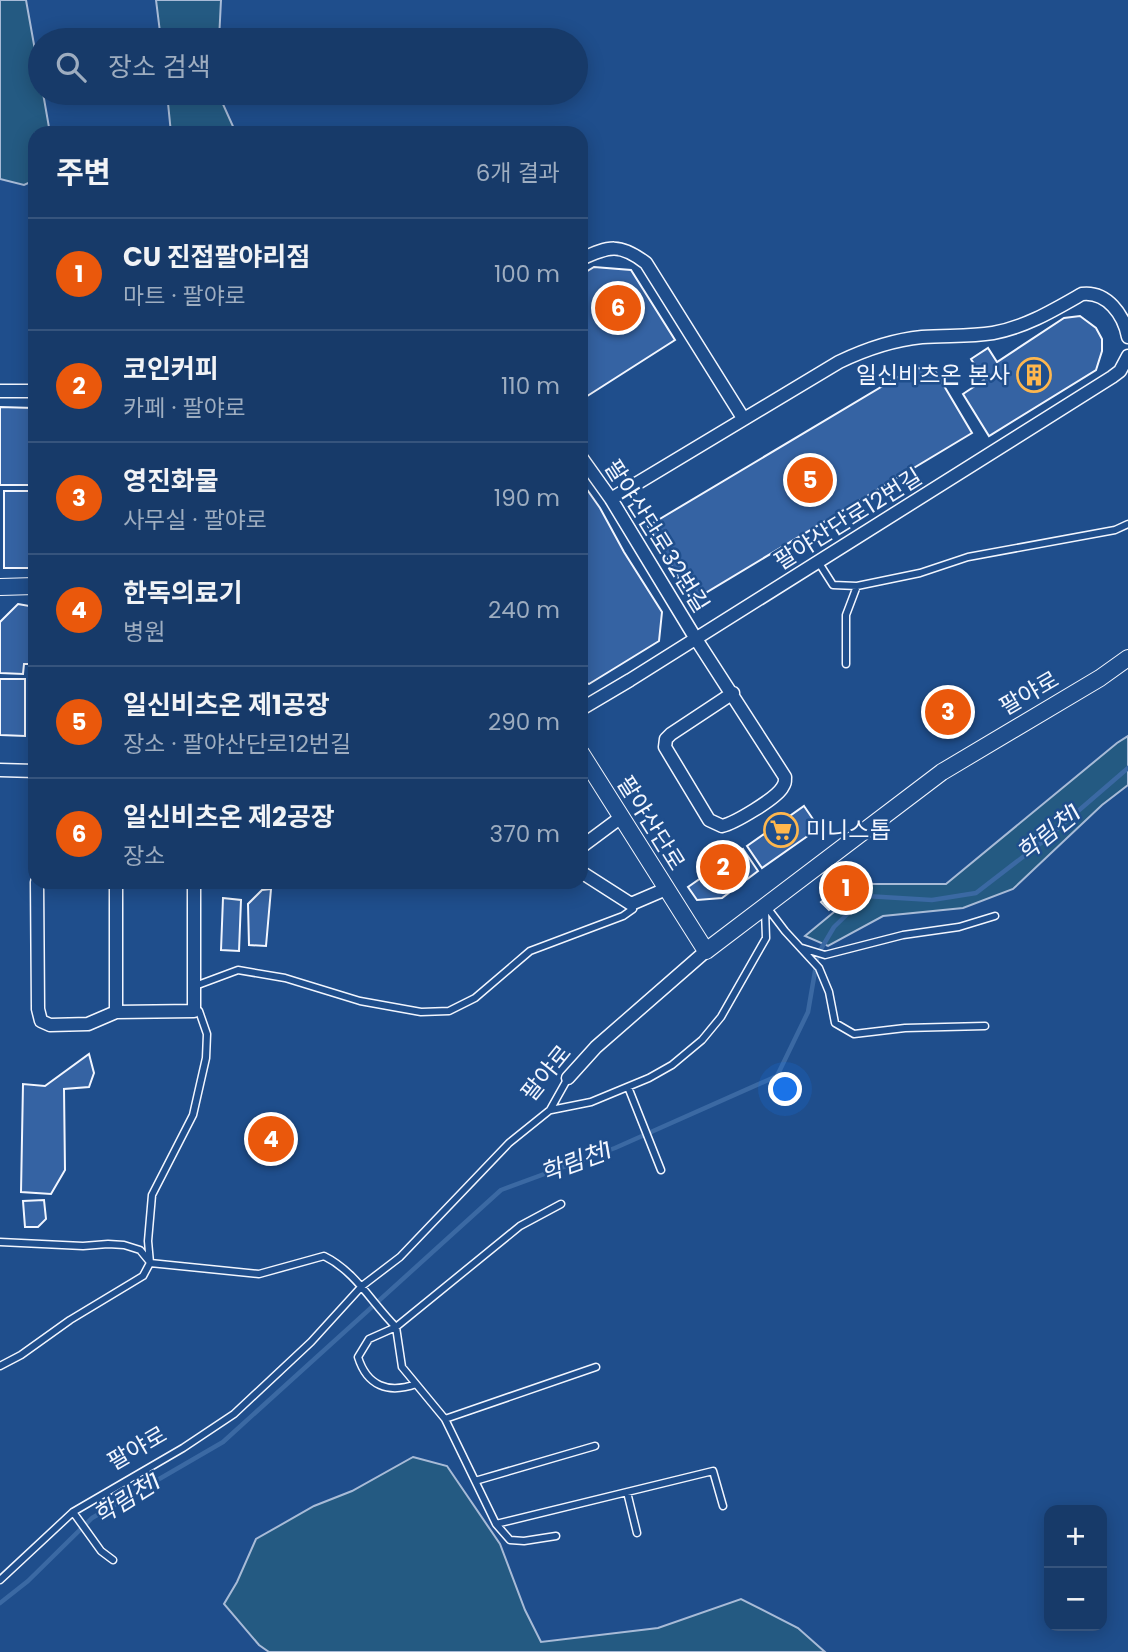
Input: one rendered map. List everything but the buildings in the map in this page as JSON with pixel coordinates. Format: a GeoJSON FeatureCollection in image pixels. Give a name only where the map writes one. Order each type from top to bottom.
{"type":"FeatureCollection","features":[{"type":"Feature","properties":{"kind":"street"},"geometry":{"type":"LineString","coordinates":[[588,256],[614,247],[630,252],[646,263],[743,418]]}},
{"type":"Feature","properties":{"kind":"street"},"geometry":{"type":"LineString","coordinates":[[611,499],[743,418],[839,362],[869,348],[924,337],[995,333],[1034,320],[1082,294],[1090,293],[1107,299],[1128,337]]}},
{"type":"Feature","properties":{"kind":"street","name":"팔야산단로12번길"},"geometry":{"type":"LineString","coordinates":[[588,705],[819,563],[1112,377],[1120,371],[1128,356]]}},
{"type":"Feature","properties":{"kind":"street"},"geometry":{"type":"LineString","coordinates":[[0,391],[28,391]]}},
{"type":"Feature","properties":{"kind":"street","name":"팔야산단로32번길"},"geometry":{"type":"LineString","coordinates":[[588,464],[696,639],[733,693],[781,770],[785,781],[779,792],[737,820],[722,826],[709,820],[665,747],[666,739],[671,734],[733,693]]}},
{"type":"Feature","properties":{"kind":"street"},"geometry":{"type":"LineString","coordinates":[[0,587],[28,586]]}},
{"type":"Feature","properties":{"kind":"street","name":"팔야로"},"geometry":{"type":"LineString","coordinates":[[568,1079],[596,1047],[706,951],[942,772],[1128,659]]}},
{"type":"Feature","properties":{"kind":"street","name":"팔야산단로"},"geometry":{"type":"LineString","coordinates":[[588,765],[706,951]]}},
{"type":"Feature","properties":{"kind":"street"},"geometry":{"type":"LineString","coordinates":[[0,771],[28,771]]}},
{"type":"Feature","properties":{"kind":"street"},"geometry":{"type":"LineString","coordinates":[[588,842],[620,818]]}},
{"type":"Feature","properties":{"kind":"street"},"geometry":{"type":"LineString","coordinates":[[588,876],[631,904],[666,889]]}},
{"type":"Feature","properties":{"kind":"street"},"geometry":{"type":"LineString","coordinates":[[37,889],[38,1009],[41,1021],[50,1026],[88,1024],[116,1012],[194,1011],[194,889]]}},
{"type":"Feature","properties":{"kind":"street"},"geometry":{"type":"LineString","coordinates":[[116,889],[116,1012]]}},
{"type":"Feature","properties":{"kind":"lane"},"geometry":{"type":"LineString","coordinates":[[819,563],[833,585],[857,586],[920,573],[968,557],[1115,530],[1128,524]]}},
{"type":"Feature","properties":{"kind":"lane"},"geometry":{"type":"LineString","coordinates":[[846,664],[846,615],[857,586]]}},
{"type":"Feature","properties":{"kind":"lane"},"geometry":{"type":"LineString","coordinates":[[195,986],[238,970],[285,978],[360,1001],[421,1012],[449,1011],[475,998],[530,951],[623,916],[633,909],[631,904]]}},
{"type":"Feature","properties":{"kind":"lane"},"geometry":{"type":"LineString","coordinates":[[765,905],[819,968],[829,992],[835,1023],[854,1034],[905,1028],[985,1026]]}},
{"type":"Feature","properties":{"kind":"lane"},"geometry":{"type":"LineString","coordinates":[[551,1110],[591,1101],[649,1078],[672,1065],[702,1040],[721,1017],[766,938],[765,905]]}},
{"type":"Feature","properties":{"kind":"lane"},"geometry":{"type":"LineString","coordinates":[[800,948],[825,955],[902,935],[959,927],[995,916]]}},
{"type":"Feature","properties":{"kind":"lane"},"geometry":{"type":"LineString","coordinates":[[0,1366],[143,1276],[150,1263],[148,1241],[152,1195],[192,1115],[206,1058],[207,1034],[198,1010],[194,1011]]}},
{"type":"Feature","properties":{"kind":"lane","name":"팔야로"},"geometry":{"type":"LineString","coordinates":[[0,1580],[73,1512],[183,1448],[234,1414],[311,1342],[362,1286],[400,1257],[509,1143],[551,1110],[568,1079]]}},
{"type":"Feature","properties":{"kind":"lane"},"geometry":{"type":"LineString","coordinates":[[628,1087],[662,1170]]}},
{"type":"Feature","properties":{"kind":"lane"},"geometry":{"type":"LineString","coordinates":[[416,1384],[401,1390],[375,1384],[362,1369],[358,1357],[369,1339],[396,1327],[520,1226],[561,1204]]}},
{"type":"Feature","properties":{"kind":"lane"},"geometry":{"type":"LineString","coordinates":[[0,1242],[124,1245],[140,1250],[150,1263],[259,1274],[324,1256],[334,1261],[362,1286],[396,1327],[402,1367],[445,1419],[496,1524],[510,1540],[524,1541],[556,1536]]}},
{"type":"Feature","properties":{"kind":"lane"},"geometry":{"type":"LineString","coordinates":[[445,1419],[596,1367]]}},
{"type":"Feature","properties":{"kind":"lane"},"geometry":{"type":"LineString","coordinates":[[475,1481],[595,1446]]}},
{"type":"Feature","properties":{"kind":"lane"},"geometry":{"type":"LineString","coordinates":[[496,1524],[713,1471],[723,1506]]}},
{"type":"Feature","properties":{"kind":"lane"},"geometry":{"type":"LineString","coordinates":[[627,1492],[637,1533]]}},
{"type":"Feature","properties":{"kind":"lane"},"geometry":{"type":"LineString","coordinates":[[73,1512],[101,1550],[113,1560]]}},
{"type":"Feature","properties":{"kind":"shaded area"},"geometry":{"type":"Polygon","coordinates":[[[0,0],[26,0],[31,28],[28,28],[28,105],[45,105],[49,126],[28,126],[28,183],[24,185],[0,179],[0,0]]]}},
{"type":"Feature","properties":{"kind":"shaded area"},"geometry":{"type":"Polygon","coordinates":[[[156,0],[221,0],[220,28],[160,28],[156,0]]]}},
{"type":"Feature","properties":{"kind":"shaded area"},"geometry":{"type":"Polygon","coordinates":[[[168,105],[223,105],[233,126],[170,126],[168,105]]]}},
{"type":"Feature","properties":{"kind":"shaded area"},"geometry":{"type":"Polygon","coordinates":[[[1128,736],[1128,785],[1102,805],[1013,889],[963,908],[883,916],[828,946],[805,936],[868,884],[946,884],[1128,736]]]}},
{"type":"Feature","properties":{"kind":"shaded area"},"geometry":{"type":"Polygon","coordinates":[[[413,1457],[447,1466],[500,1544],[525,1610],[541,1642],[658,1628],[741,1599],[798,1628],[825,1652],[269,1652],[259,1645],[224,1604],[256,1539],[314,1506],[352,1491],[413,1457]]]}},
{"type":"Feature","properties":{"kind":"waterway","name":"학림천1"},"geometry":{"type":"LineString","coordinates":[[0,1603],[28,1581],[92,1518],[223,1442],[501,1190],[615,1148],[777,1076],[808,1012],[818,954],[834,927],[866,896],[932,900],[976,893],[1041,843],[1128,768]]}},
{"type":"Feature","properties":{"kind":"place","name":"일신비츠온 제2공장"},"geometry":{"type":"Point","coordinates":[618,308]}},
{"type":"Feature","properties":{"kind":"place","name":"일신비츠온 본사"},"geometry":{"type":"Point","coordinates":[1034,375]}},
{"type":"Feature","properties":{"kind":"place","name":"일신비츠온 제1공장"},"geometry":{"type":"Point","coordinates":[810,480]}},
{"type":"Feature","properties":{"kind":"place","name":"영진화물"},"geometry":{"type":"Point","coordinates":[948,712]}},
{"type":"Feature","properties":{"kind":"place","name":"미니스톱"},"geometry":{"type":"Point","coordinates":[781,830]}},
{"type":"Feature","properties":{"kind":"place","name":"코인커피"},"geometry":{"type":"Point","coordinates":[723,867]}},
{"type":"Feature","properties":{"kind":"place","name":"CU 진접팔야리점"},"geometry":{"type":"Point","coordinates":[846,888]}},
{"type":"Feature","properties":{"kind":"place","name":"한독의료기"},"geometry":{"type":"Point","coordinates":[271,1139]}}]}
